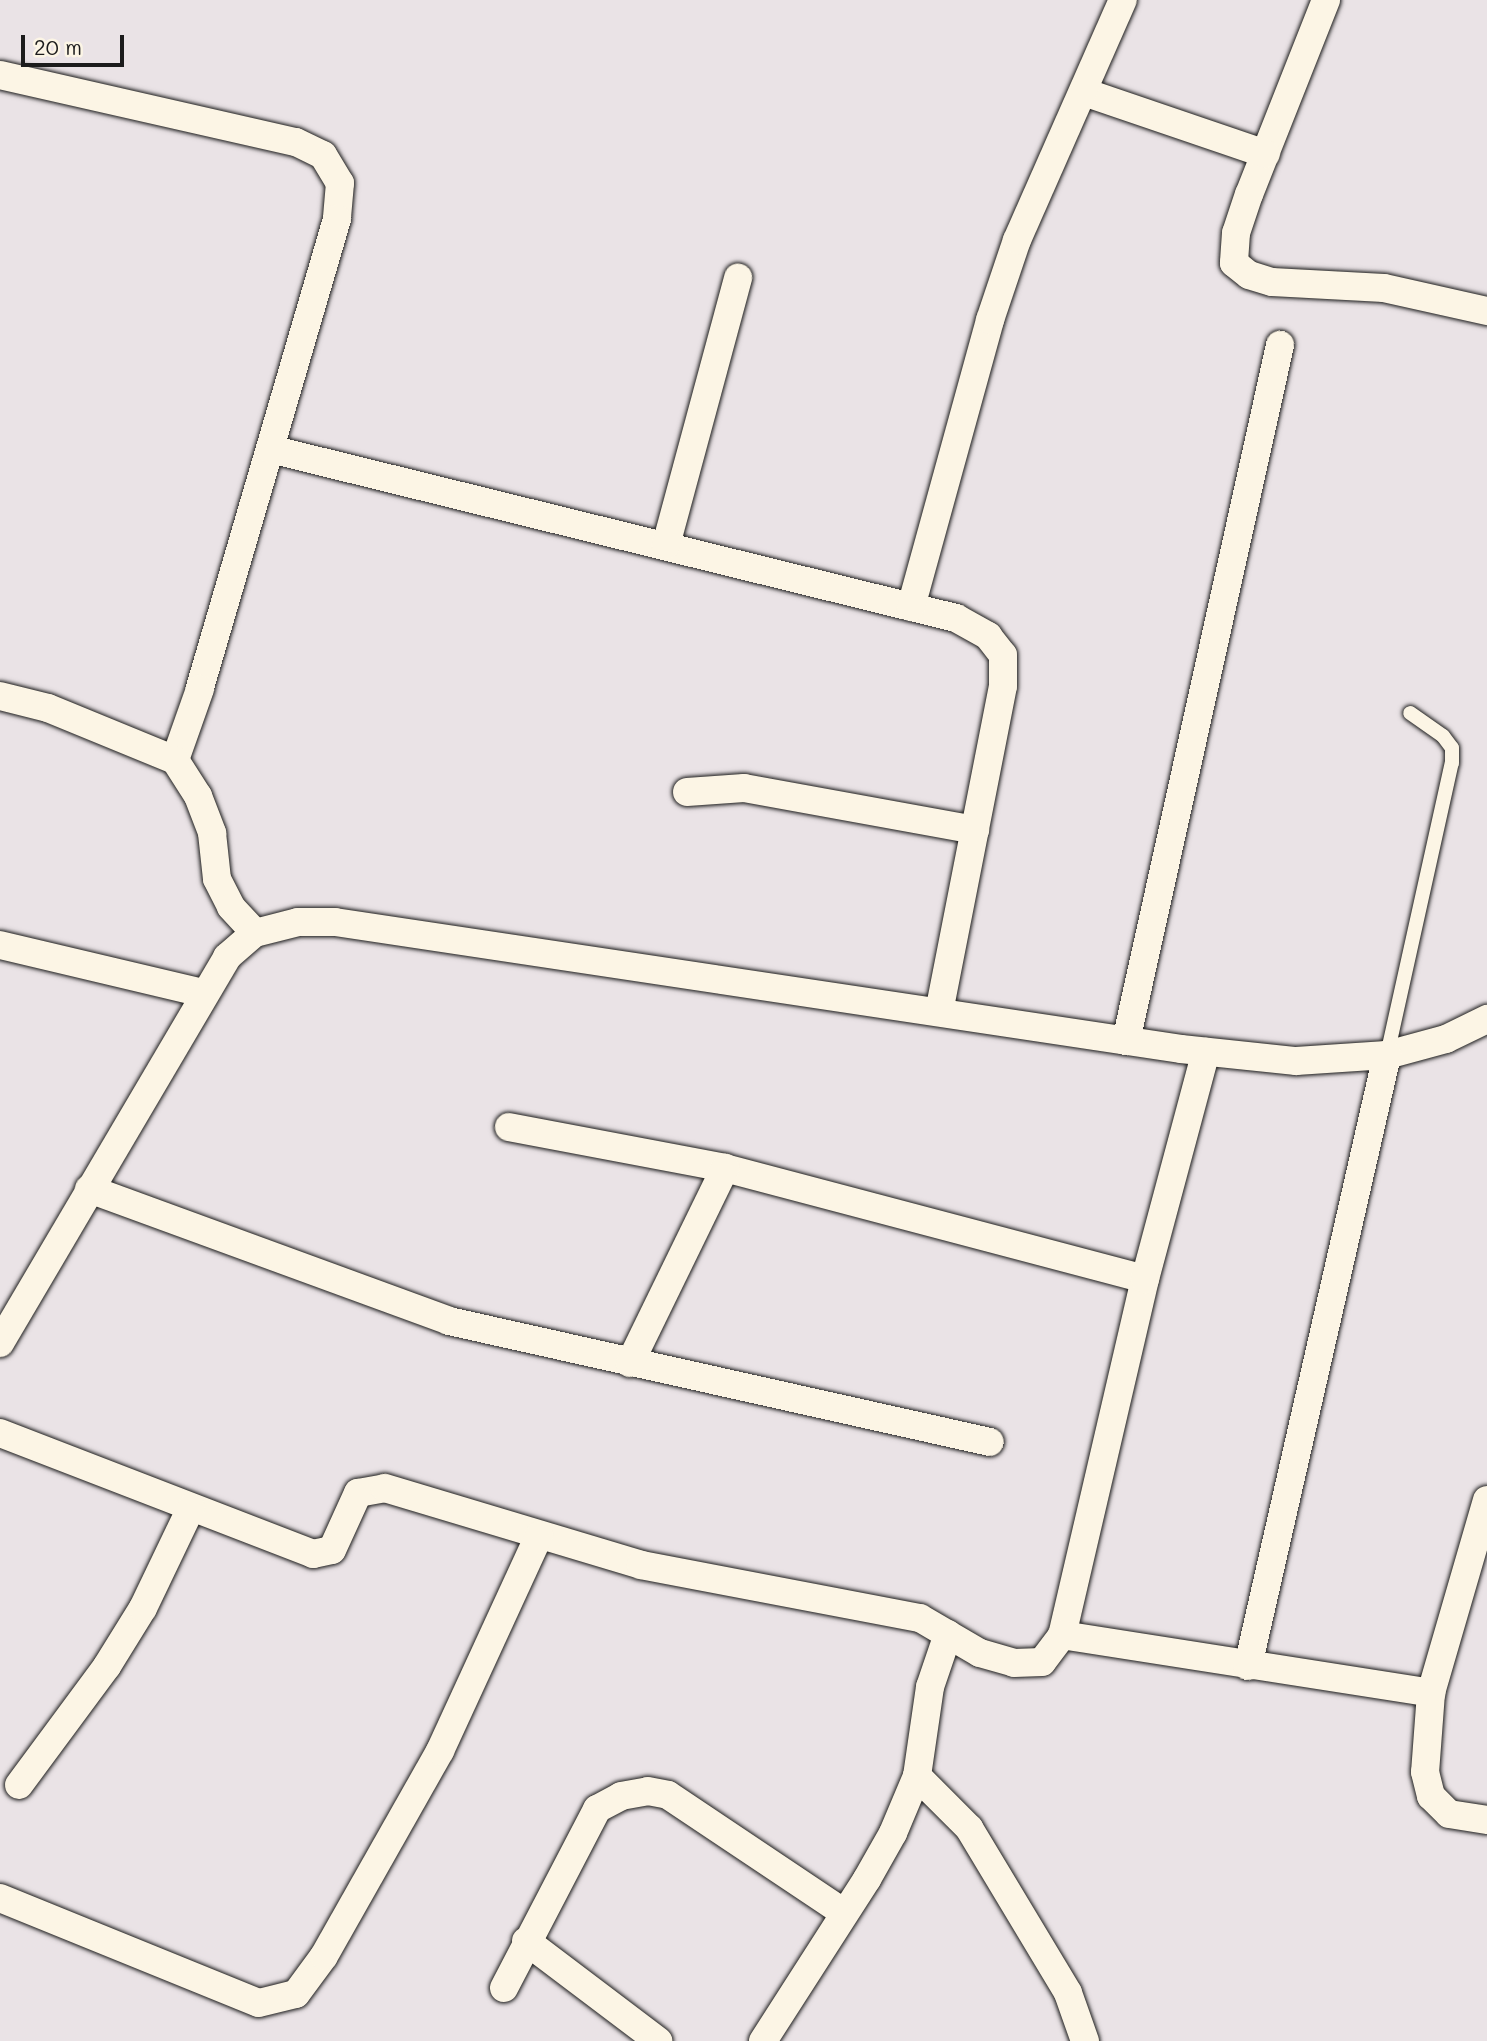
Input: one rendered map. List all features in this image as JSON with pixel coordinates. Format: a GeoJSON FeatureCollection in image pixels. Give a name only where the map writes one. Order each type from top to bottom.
{"type":"FeatureCollection","features":[{"type":"Feature","properties":{"kind":"street"},"geometry":{"type":"LineString","coordinates":[[911,607],[990,320],[1017,240],[1123,0]]}},
{"type":"Feature","properties":{"kind":"street"},"geometry":{"type":"LineString","coordinates":[[1326,0],[1236,233],[1234,262],[1249,275],[1272,282],[1384,288],[1487,311]]}},
{"type":"Feature","properties":{"kind":"street"},"geometry":{"type":"LineString","coordinates":[[0,75],[296,142],[323,155],[340,183],[337,219],[175,760]]}},
{"type":"Feature","properties":{"kind":"street"},"geometry":{"type":"LineString","coordinates":[[1084,92],[1266,154]]}},
{"type":"Feature","properties":{"kind":"street"},"geometry":{"type":"LineString","coordinates":[[666,545],[738,278]]}},
{"type":"Feature","properties":{"kind":"street"},"geometry":{"type":"LineString","coordinates":[[1126,1041],[1279,345]]}},
{"type":"Feature","properties":{"kind":"street"},"geometry":{"type":"LineString","coordinates":[[270,449],[956,618],[988,636],[1003,655],[1003,686],[939,1011]]}},
{"type":"Feature","properties":{"kind":"street"},"geometry":{"type":"LineString","coordinates":[[0,696],[48,708],[175,760],[198,796],[212,833],[217,879],[231,907],[255,933]]}},
{"type":"Feature","properties":{"kind":"street"},"geometry":{"type":"LineString","coordinates":[[687,792],[744,788],[975,830]]}},
{"type":"Feature","properties":{"kind":"street"},"geometry":{"type":"LineString","coordinates":[[0,1343],[203,993],[227,957],[255,933],[298,922],[335,922],[1126,1041],[1296,1060],[1387,1055],[1446,1040],[1487,1019]]}},
{"type":"Feature","properties":{"kind":"street"},"geometry":{"type":"LineString","coordinates":[[0,945],[203,993]]}},
{"type":"Feature","properties":{"kind":"street"},"geometry":{"type":"LineString","coordinates":[[0,1433],[313,1554],[332,1550],[352,1502],[368,1488],[385,1488],[642,1565],[920,1618],[980,1653],[1014,1663],[1042,1662],[1062,1635],[1145,1279],[1206,1052]]}},
{"type":"Feature","properties":{"kind":"street"},"geometry":{"type":"LineString","coordinates":[[1248,1666],[1387,1055]]}},
{"type":"Feature","properties":{"kind":"street"},"geometry":{"type":"LineString","coordinates":[[509,1127],[725,1168],[1145,1279]]}},
{"type":"Feature","properties":{"kind":"street"},"geometry":{"type":"LineString","coordinates":[[630,1363],[725,1168]]}},
{"type":"Feature","properties":{"kind":"street"},"geometry":{"type":"LineString","coordinates":[[89,1189],[449,1321],[990,1442]]}},
{"type":"Feature","properties":{"kind":"street"},"geometry":{"type":"LineString","coordinates":[[1487,1500],[1431,1693],[1425,1772],[1432,1796],[1449,1814],[1487,1820]]}},
{"type":"Feature","properties":{"kind":"street"},"geometry":{"type":"LineString","coordinates":[[19,1785],[75,1715],[115,1655],[143,1608],[191,1507]]}},
{"type":"Feature","properties":{"kind":"street"},"geometry":{"type":"LineString","coordinates":[[0,1898],[259,2003],[296,1994],[324,1956],[440,1751],[539,1536]]}},
{"type":"Feature","properties":{"kind":"street"},"geometry":{"type":"LineString","coordinates":[[764,2041],[893,1833],[917,1776],[930,1687],[948,1634]]}},
{"type":"Feature","properties":{"kind":"street"},"geometry":{"type":"LineString","coordinates":[[1062,1635],[1431,1693]]}},
{"type":"Feature","properties":{"kind":"street"},"geometry":{"type":"LineString","coordinates":[[917,1776],[969,1828],[1068,1993],[1084,2041]]}},
{"type":"Feature","properties":{"kind":"street"},"geometry":{"type":"LineString","coordinates":[[504,1988],[526,1941],[597,1809],[621,1796],[648,1791],[668,1795],[703,1814],[844,1913]]}},
{"type":"Feature","properties":{"kind":"street"},"geometry":{"type":"LineString","coordinates":[[526,1941],[658,2041]]}},
{"type":"Feature","properties":{"kind":"lane"},"geometry":{"type":"LineString","coordinates":[[1387,1055],[1452,763],[1452,748],[1443,736],[1409,713]]}}]}
